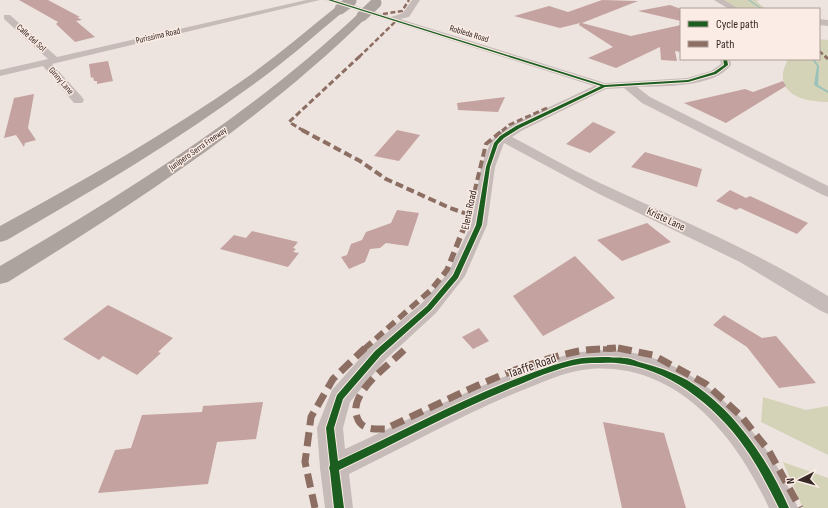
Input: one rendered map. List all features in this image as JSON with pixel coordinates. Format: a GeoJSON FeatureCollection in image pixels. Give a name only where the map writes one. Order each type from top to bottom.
{"type":"FeatureCollection","features":[{"type":"Feature","properties":{"kind":"highway"},"geometry":{"type":"LineString","coordinates":[[0,235],[136,156],[203,114],[251,80],[342,2]]}},
{"type":"Feature","properties":{"kind":"highway","name":"Junipero Serra Freeway"},"geometry":{"type":"LineString","coordinates":[[0,276],[87,223],[175,166],[239,121],[285,85],[378,2]]}},
{"type":"Feature","properties":{"kind":"street","name":"Purissima Road"},"geometry":{"type":"LineString","coordinates":[[0,73],[316,0]]}},
{"type":"Feature","properties":{"kind":"street"},"geometry":{"type":"LineString","coordinates":[[393,19],[406,15],[416,0]]}},
{"type":"Feature","properties":{"kind":"street"},"geometry":{"type":"LineString","coordinates":[[718,0],[733,8]]}},
{"type":"Feature","properties":{"kind":"street","name":"Robleda Road"},"geometry":{"type":"LineString","coordinates":[[342,2],[604,86]]}},
{"type":"Feature","properties":{"kind":"street","name":"Calle del Sol"},"geometry":{"type":"LineString","coordinates":[[7,17],[50,61]]}},
{"type":"Feature","properties":{"kind":"street","name":"Elena Road"},"geometry":{"type":"LineString","coordinates":[[339,508],[333,468],[330,428],[340,397],[378,353],[429,308],[456,276],[479,225],[488,167],[495,147],[502,137],[518,127],[604,86],[688,81],[715,74],[726,65],[725,60]]}},
{"type":"Feature","properties":{"kind":"street","name":"Ginny Lane"},"geometry":{"type":"LineString","coordinates":[[50,61],[78,100]]}},
{"type":"Feature","properties":{"kind":"street"},"geometry":{"type":"LineString","coordinates":[[626,84],[646,100],[828,192]]}},
{"type":"Feature","properties":{"kind":"street","name":"Kriste Lane"},"geometry":{"type":"LineString","coordinates":[[502,137],[603,190],[720,244],[792,282],[828,306]]}},
{"type":"Feature","properties":{"kind":"street","name":"Taaffe Road"},"geometry":{"type":"LineString","coordinates":[[333,468],[494,391],[553,368],[590,360],[622,360],[650,367],[684,383],[706,398],[726,417],[754,451],[784,508]]}},
{"type":"Feature","properties":{"kind":"shaded area"},"geometry":{"type":"Polygon","coordinates":[[[722,0],[760,0],[756,1],[765,8],[736,8],[722,0]]]}},
{"type":"Feature","properties":{"kind":"shaded area"},"geometry":{"type":"Polygon","coordinates":[[[820,39],[828,40],[828,102],[814,101],[798,97],[792,93],[784,82],[783,72],[788,60],[820,60],[820,39]]]}},
{"type":"Feature","properties":{"kind":"shaded area"},"geometry":{"type":"Polygon","coordinates":[[[763,397],[806,410],[828,406],[828,455],[761,422],[763,397]]]}},
{"type":"Feature","properties":{"kind":"shaded area"},"geometry":{"type":"Polygon","coordinates":[[[783,462],[828,478],[828,508],[803,508],[783,462]]]}},
{"type":"Feature","properties":{"kind":"building"},"geometry":{"type":"Polygon","coordinates":[[[19,0],[48,0],[80,17],[77,17],[82,20],[76,21],[95,37],[75,42],[56,24],[58,22],[19,0]]]}},
{"type":"Feature","properties":{"kind":"building"},"geometry":{"type":"Polygon","coordinates":[[[602,0],[638,1],[582,23],[631,36],[680,25],[680,52],[675,51],[677,61],[661,60],[660,47],[616,68],[588,58],[613,47],[579,25],[580,23],[560,28],[514,16],[549,6],[568,12],[602,0]]]}},
{"type":"Feature","properties":{"kind":"building"},"geometry":{"type":"Polygon","coordinates":[[[670,5],[680,9],[680,21],[638,11],[670,5]]]}},
{"type":"Feature","properties":{"kind":"building"},"geometry":{"type":"Polygon","coordinates":[[[108,61],[113,81],[97,84],[97,81],[94,81],[93,77],[91,78],[89,64],[108,61]]]}},
{"type":"Feature","properties":{"kind":"building"},"geometry":{"type":"Polygon","coordinates":[[[783,81],[786,86],[726,123],[684,103],[745,89],[753,92],[783,81]]]}},
{"type":"Feature","properties":{"kind":"building"},"geometry":{"type":"Polygon","coordinates":[[[34,94],[28,128],[36,140],[25,143],[24,147],[16,135],[4,138],[14,98],[34,94]]]}},
{"type":"Feature","properties":{"kind":"building"},"geometry":{"type":"Polygon","coordinates":[[[505,97],[498,112],[458,110],[457,103],[505,97]]]}},
{"type":"Feature","properties":{"kind":"building"},"geometry":{"type":"Polygon","coordinates":[[[593,122],[616,132],[590,153],[566,144],[593,122]]]}},
{"type":"Feature","properties":{"kind":"building"},"geometry":{"type":"Polygon","coordinates":[[[397,130],[420,135],[399,161],[374,156],[397,130]]]}},
{"type":"Feature","properties":{"kind":"building"},"geometry":{"type":"Polygon","coordinates":[[[645,152],[702,169],[697,187],[631,167],[645,152]]]}},
{"type":"Feature","properties":{"kind":"building"},"geometry":{"type":"Polygon","coordinates":[[[730,190],[746,198],[750,196],[808,223],[797,234],[740,208],[736,210],[716,201],[730,190]]]}},
{"type":"Feature","properties":{"kind":"building"},"geometry":{"type":"Polygon","coordinates":[[[397,210],[419,213],[408,246],[386,243],[380,248],[370,249],[365,262],[349,269],[341,257],[347,255],[351,244],[362,240],[366,232],[391,223],[397,210]]]}},
{"type":"Feature","properties":{"kind":"building"},"geometry":{"type":"Polygon","coordinates":[[[647,223],[671,242],[622,261],[597,240],[647,223]]]}},
{"type":"Feature","properties":{"kind":"building"},"geometry":{"type":"Polygon","coordinates":[[[252,231],[298,242],[293,248],[296,249],[293,252],[299,253],[288,267],[220,249],[234,235],[246,238],[252,231]]]}},
{"type":"Feature","properties":{"kind":"building"},"geometry":{"type":"Polygon","coordinates":[[[575,256],[615,298],[543,336],[513,296],[575,256]]]}},
{"type":"Feature","properties":{"kind":"building"},"geometry":{"type":"Polygon","coordinates":[[[108,305],[173,338],[158,352],[161,353],[137,375],[103,356],[99,360],[63,339],[108,305]]]}},
{"type":"Feature","properties":{"kind":"building"},"geometry":{"type":"Polygon","coordinates":[[[724,315],[762,338],[776,336],[816,383],[779,388],[747,347],[713,325],[724,315]]]}},
{"type":"Feature","properties":{"kind":"building"},"geometry":{"type":"Polygon","coordinates":[[[479,328],[489,341],[473,349],[462,337],[479,328]]]}},
{"type":"Feature","properties":{"kind":"building"},"geometry":{"type":"Polygon","coordinates":[[[263,402],[256,439],[217,442],[208,484],[98,493],[115,450],[131,448],[142,415],[202,412],[203,406],[263,402]]]}},
{"type":"Feature","properties":{"kind":"building"},"geometry":{"type":"Polygon","coordinates":[[[603,422],[664,433],[686,508],[622,508],[603,422]]]}},
{"type":"Feature","properties":{"kind":"waterway"},"geometry":{"type":"LineString","coordinates":[[749,0],[761,8]]}},
{"type":"Feature","properties":{"kind":"waterway"},"geometry":{"type":"LineString","coordinates":[[814,60],[818,66],[816,85],[828,92]]}},
{"type":"Feature","properties":{"kind":"marked path"},"geometry":{"type":"LineString","coordinates":[[383,14],[402,11],[409,0]]}},
{"type":"Feature","properties":{"kind":"marked path"},"geometry":{"type":"LineString","coordinates":[[397,20],[319,96],[289,122],[360,161],[386,179],[450,208],[473,216]]}},
{"type":"Feature","properties":{"kind":"marked path"},"geometry":{"type":"LineString","coordinates":[[820,52],[828,59]]}},
{"type":"Feature","properties":{"kind":"marked path"},"geometry":{"type":"LineString","coordinates":[[315,508],[305,462],[311,417],[333,379],[365,348],[431,290],[447,270],[469,214],[486,144],[509,125],[547,108]]}},
{"type":"Feature","properties":{"kind":"marked path"},"geometry":{"type":"LineString","coordinates":[[404,350],[368,384],[357,399],[355,407],[356,415],[360,424],[366,428],[385,429],[494,378],[538,362],[580,351],[617,348],[653,355],[706,384],[741,416],[769,451],[800,508]]}},
{"type":"Feature","properties":{"kind":"cycle path"},"geometry":{"type":"LineString","coordinates":[[329,0],[604,86]]}},
{"type":"Feature","properties":{"kind":"cycle path"},"geometry":{"type":"LineString","coordinates":[[339,508],[330,428],[340,397],[378,353],[429,308],[456,276],[479,225],[488,167],[496,144],[502,137],[518,127],[604,86],[688,81],[715,73],[726,65],[725,60]]}},
{"type":"Feature","properties":{"kind":"cycle path"},"geometry":{"type":"LineString","coordinates":[[333,468],[474,400],[539,374],[564,365],[582,361],[624,361],[655,369],[684,383],[710,402],[733,425],[753,451],[770,479],[784,508]]}}]}
